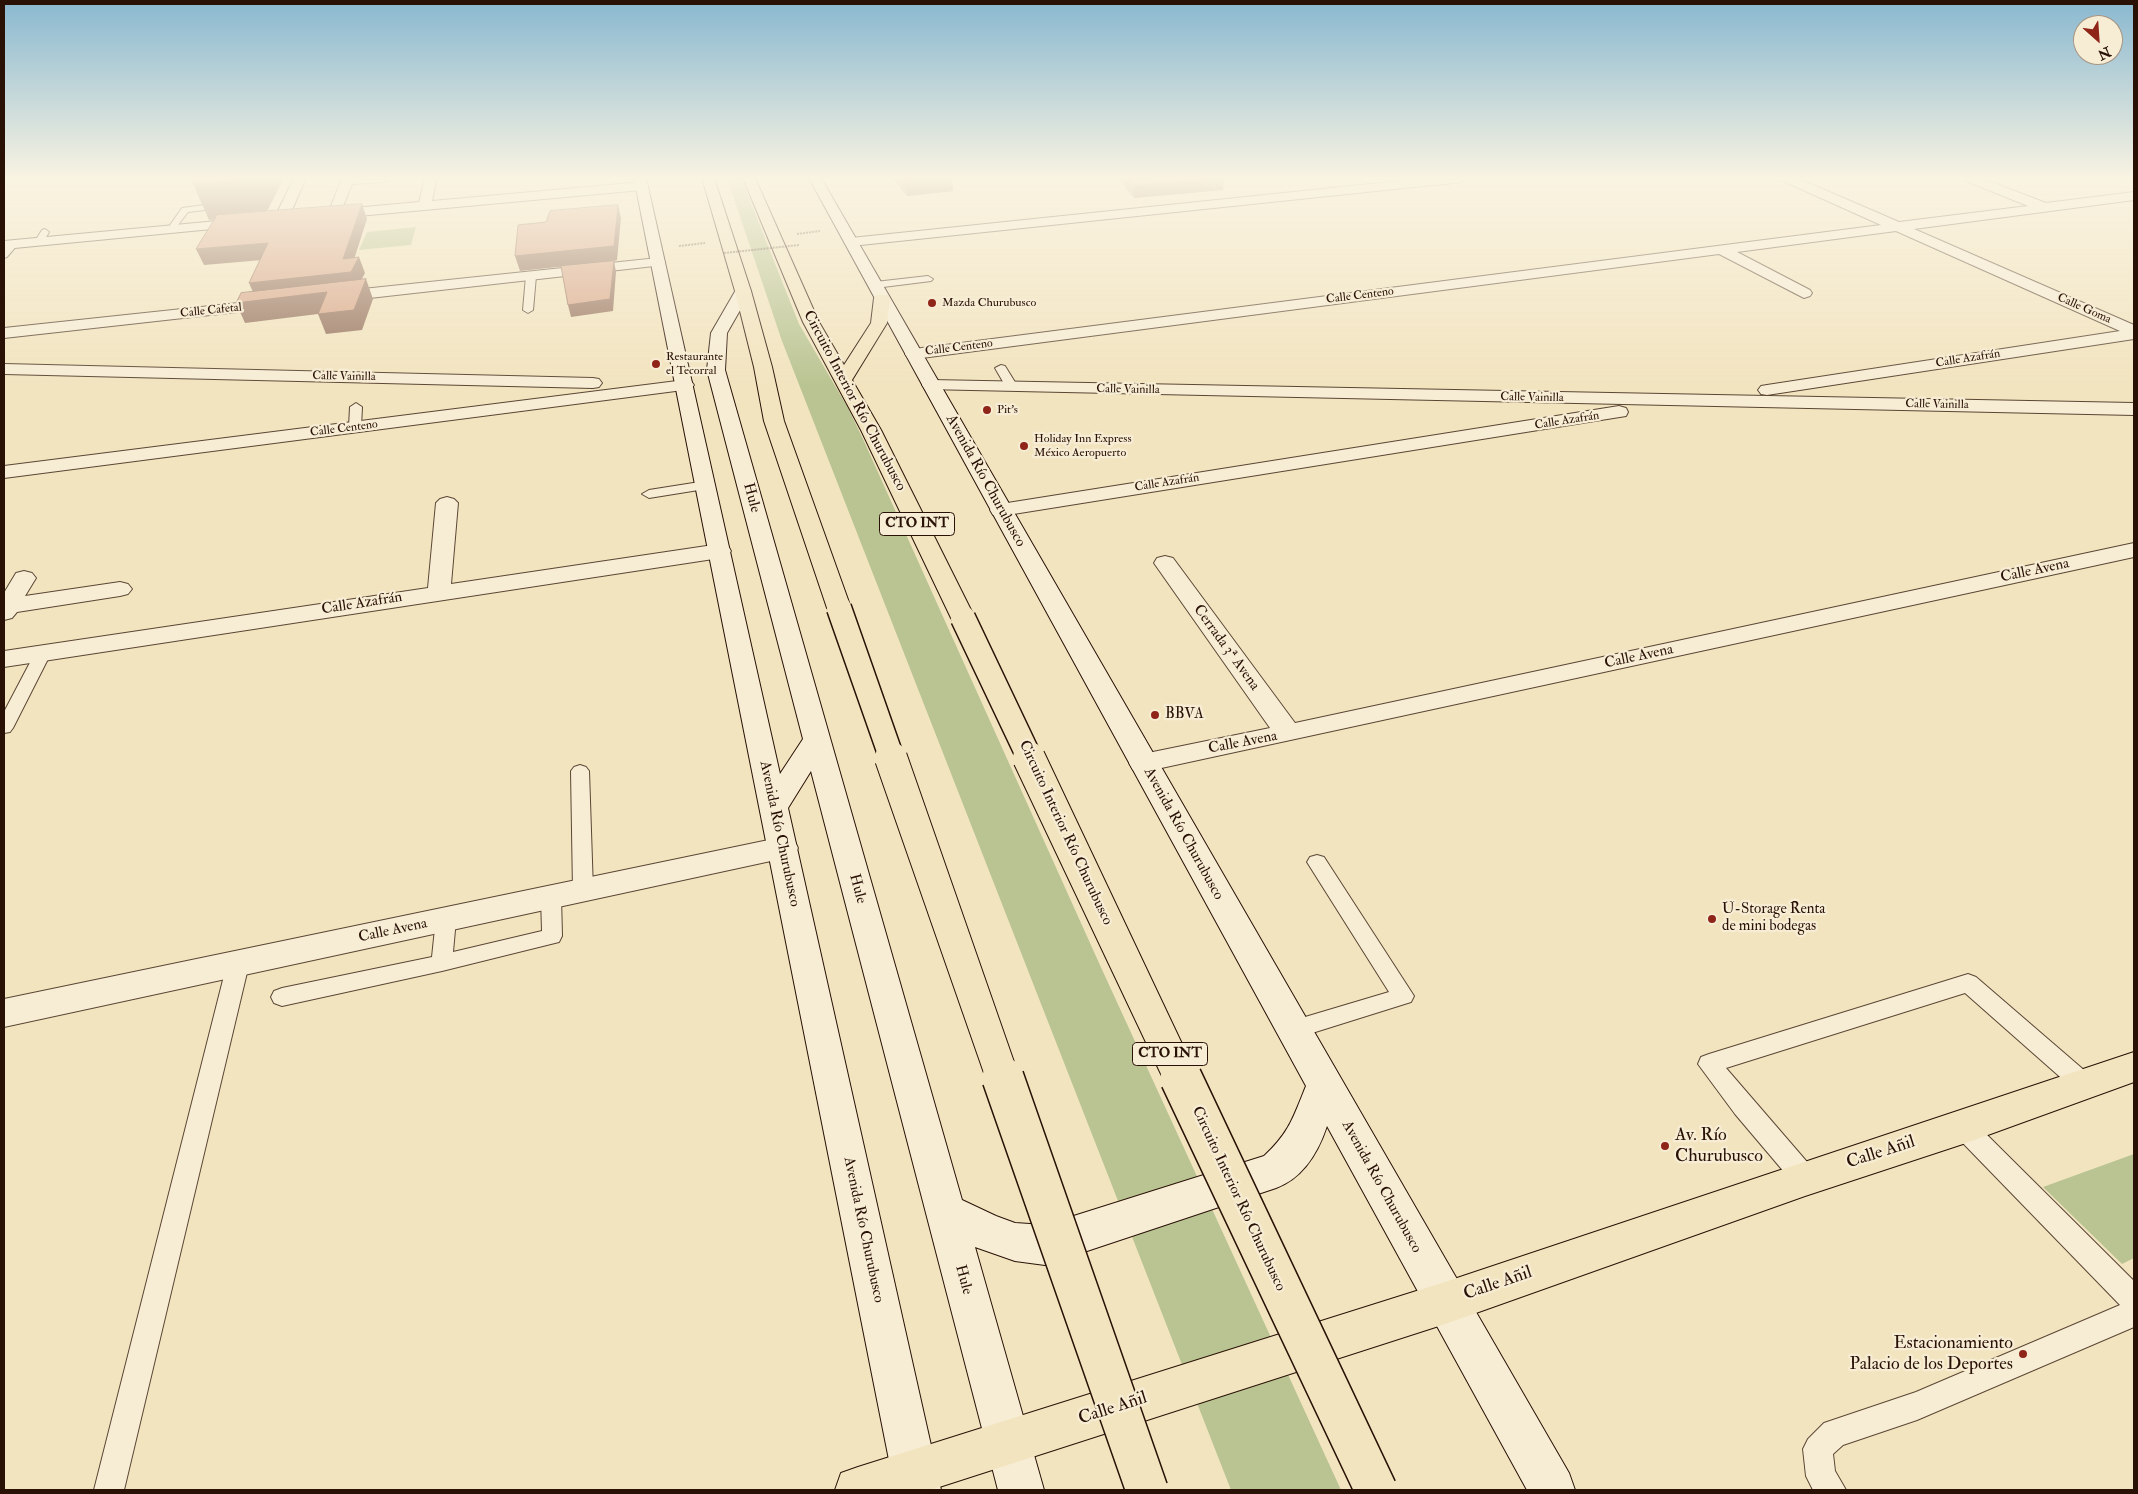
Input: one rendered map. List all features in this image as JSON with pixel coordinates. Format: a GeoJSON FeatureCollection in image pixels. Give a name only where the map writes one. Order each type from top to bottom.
{"type":"FeatureCollection","features":[{"type":"Feature","properties":{"kind":"main road"},"geometry":{"type":"LineString","coordinates":[[730,248],[763,367],[774,421],[1147,1490]]}},
{"type":"Feature","properties":{"kind":"main road","name":"Circuito Interior Río Churubusco"},"geometry":{"type":"LineString","coordinates":[[778,248],[811,322],[844,379],[963,618],[1376,1490]]}},
{"type":"Feature","properties":{"kind":"main road"},"geometry":{"type":"LineString","coordinates":[[844,379],[879,323],[879,292]]}},
{"type":"Feature","properties":{"kind":"main road","name":"Calle Añil"},"geometry":{"type":"LineString","coordinates":[[858,1490],[916,1481],[1008,1443],[1446,1303],[1805,1178],[1963,1127],[2134,1067]]}},
{"type":"Feature","properties":{"kind":"street","name":"Avenida Río Churubusco"},"geometry":{"type":"LineString","coordinates":[[655,248],[916,1481]]}},
{"type":"Feature","properties":{"kind":"street","name":"Avenida Río Churubusco"},"geometry":{"type":"LineString","coordinates":[[854,248],[1552,1490]]}},
{"type":"Feature","properties":{"kind":"street","name":"Calle Centeno"},"geometry":{"type":"LineString","coordinates":[[914,354],[1730,248]]}},
{"type":"Feature","properties":{"kind":"street","name":"Calle Goma"},"geometry":{"type":"LineString","coordinates":[[1943,248],[2134,332]]}},
{"type":"Feature","properties":{"kind":"street"},"geometry":{"type":"LineString","coordinates":[[1720,249],[1804,293]]}},
{"type":"Feature","properties":{"kind":"street"},"geometry":{"type":"LineString","coordinates":[[316,299],[531,276],[656,255]]}},
{"type":"Feature","properties":{"kind":"street","name":"Hule"},"geometry":{"type":"LineString","coordinates":[[743,291],[719,332],[716,370],[1021,1490]]}},
{"type":"Feature","properties":{"kind":"street","name":"Calle Cafetal"},"geometry":{"type":"LineString","coordinates":[[4,334],[287,302]]}},
{"type":"Feature","properties":{"kind":"street","name":"Calle Azafrán"},"geometry":{"type":"LineString","coordinates":[[1001,510],[2134,332]]}},
{"type":"Feature","properties":{"kind":"street","name":"Calle Vainilla"},"geometry":{"type":"LineString","coordinates":[[4,369],[685,385]]}},
{"type":"Feature","properties":{"kind":"street","name":"Calle Centeno"},"geometry":{"type":"LineString","coordinates":[[4,472],[685,385]]}},
{"type":"Feature","properties":{"kind":"street","name":"Calle Vainilla"},"geometry":{"type":"LineString","coordinates":[[931,385],[2134,409]]}},
{"type":"Feature","properties":{"kind":"street"},"geometry":{"type":"LineString","coordinates":[[439,592],[447,503]]}},
{"type":"Feature","properties":{"kind":"street","name":"Calle Avena"},"geometry":{"type":"LineString","coordinates":[[1143,763],[2134,550]]}},
{"type":"Feature","properties":{"kind":"street","name":"Calle Azafrán"},"geometry":{"type":"LineString","coordinates":[[4,660],[439,592],[720,551]]}},
{"type":"Feature","properties":{"kind":"street","name":"Cerrada 3ª Avena"},"geometry":{"type":"LineString","coordinates":[[1165,563],[1288,733]]}},
{"type":"Feature","properties":{"kind":"street"},"geometry":{"type":"LineString","coordinates":[[6,609],[24,578]]}},
{"type":"Feature","properties":{"kind":"street"},"geometry":{"type":"LineString","coordinates":[[6,609],[120,589]]}},
{"type":"Feature","properties":{"kind":"street"},"geometry":{"type":"LineString","coordinates":[[774,807],[817,739]]}},
{"type":"Feature","properties":{"kind":"street","name":"Calle Avena"},"geometry":{"type":"LineString","coordinates":[[4,1014],[783,848]]}},
{"type":"Feature","properties":{"kind":"street"},"geometry":{"type":"LineString","coordinates":[[945,1212],[1014,1242],[1045,1246],[1276,1170],[1294,1153],[1307,1131],[1324,1086]]}},
{"type":"Feature","properties":{"kind":"lane"},"geometry":{"type":"LineString","coordinates":[[528,310],[531,276]]}},
{"type":"Feature","properties":{"kind":"lane"},"geometry":{"type":"LineString","coordinates":[[879,292],[928,279]]}},
{"type":"Feature","properties":{"kind":"lane"},"geometry":{"type":"LineString","coordinates":[[1001,368],[1012,387]]}},
{"type":"Feature","properties":{"kind":"lane"},"geometry":{"type":"LineString","coordinates":[[355,427],[356,407]]}},
{"type":"Feature","properties":{"kind":"lane"},"geometry":{"type":"LineString","coordinates":[[649,494],[706,485]]}},
{"type":"Feature","properties":{"kind":"lane"},"geometry":{"type":"LineString","coordinates":[[4,728],[43,653]]}},
{"type":"Feature","properties":{"kind":"lane"},"geometry":{"type":"LineString","coordinates":[[580,771],[583,891]]}},
{"type":"Feature","properties":{"kind":"lane"},"geometry":{"type":"LineString","coordinates":[[1293,1030],[1403,996],[1317,862]]}},
{"type":"Feature","properties":{"kind":"lane"},"geometry":{"type":"LineString","coordinates":[[282,997],[442,963],[552,936],[551,897]]}},
{"type":"Feature","properties":{"kind":"lane"},"geometry":{"type":"LineString","coordinates":[[442,963],[446,920]]}},
{"type":"Feature","properties":{"kind":"lane"},"geometry":{"type":"LineString","coordinates":[[109,1490],[238,964]]}},
{"type":"Feature","properties":{"kind":"lane"},"geometry":{"type":"LineString","coordinates":[[1805,1178],[1743,1107],[1709,1064],[1968,983],[2084,1084]]}},
{"type":"Feature","properties":{"kind":"lane"},"geometry":{"type":"LineString","coordinates":[[1963,1127],[2134,1300]]}},
{"type":"Feature","properties":{"kind":"lane"},"geometry":{"type":"LineString","coordinates":[[1831,1490],[1821,1476],[1818,1449],[1834,1433],[1916,1406],[2134,1314]]}},
{"type":"Feature","properties":{"kind":"path"},"geometry":{"type":"LineString","coordinates":[[656,255],[687,248]]}},
{"type":"Feature","properties":{"kind":"path"},"geometry":{"type":"LineString","coordinates":[[724,253],[774,248]]}},
{"type":"Feature","properties":{"kind":"green space"},"geometry":{"type":"Polygon","coordinates":[[[360,248],[383,248],[359,250],[360,248]]]}},
{"type":"Feature","properties":{"kind":"green space"},"geometry":{"type":"Polygon","coordinates":[[[751,248],[769,248],[799,324],[848,408],[863,439],[1099,963],[1341,1490],[1231,1490],[782,341],[751,248]]]}},
{"type":"Feature","properties":{"kind":"green space"},"geometry":{"type":"Polygon","coordinates":[[[2134,1154],[2134,1258],[2122,1264],[2043,1187],[2134,1154]]]}},
{"type":"Feature","properties":{"kind":"building"},"geometry":{"type":"Polygon","coordinates":[[[266,248],[347,248],[343,259],[359,257],[351,272],[249,283],[266,248]]]}},
{"type":"Feature","properties":{"kind":"building"},"geometry":{"type":"Polygon","coordinates":[[[516,248],[597,248],[515,256],[516,248]]]}},
{"type":"Feature","properties":{"kind":"building"},"geometry":{"type":"Polygon","coordinates":[[[614,261],[610,299],[568,305],[561,266],[614,261]]]}},
{"type":"Feature","properties":{"kind":"building"},"geometry":{"type":"Polygon","coordinates":[[[366,279],[354,310],[318,314],[327,292],[236,303],[241,293],[366,279]]]}},
{"type":"Feature","properties":{"kind":"place","name":"Mazda Churubusco"},"geometry":{"type":"Point","coordinates":[932,303]}},
{"type":"Feature","properties":{"kind":"place","name":"Restaurante el Tecorral"},"geometry":{"type":"Point","coordinates":[656,364]}},
{"type":"Feature","properties":{"kind":"place","name":"Pit's"},"geometry":{"type":"Point","coordinates":[987,410]}},
{"type":"Feature","properties":{"kind":"place","name":"Holiday Inn Express México Aeropuerto"},"geometry":{"type":"Point","coordinates":[1024,446]}},
{"type":"Feature","properties":{"kind":"place","name":"BBVA"},"geometry":{"type":"Point","coordinates":[1155,715]}},
{"type":"Feature","properties":{"kind":"place","name":"U-Storage Renta de mini bodegas"},"geometry":{"type":"Point","coordinates":[1712,919]}},
{"type":"Feature","properties":{"kind":"place","name":"Av. Río Churubusco"},"geometry":{"type":"Point","coordinates":[1665,1146]}},
{"type":"Feature","properties":{"kind":"place","name":"Estacionamiento Palacio de los Deportes"},"geometry":{"type":"Point","coordinates":[2023,1354]}}]}
